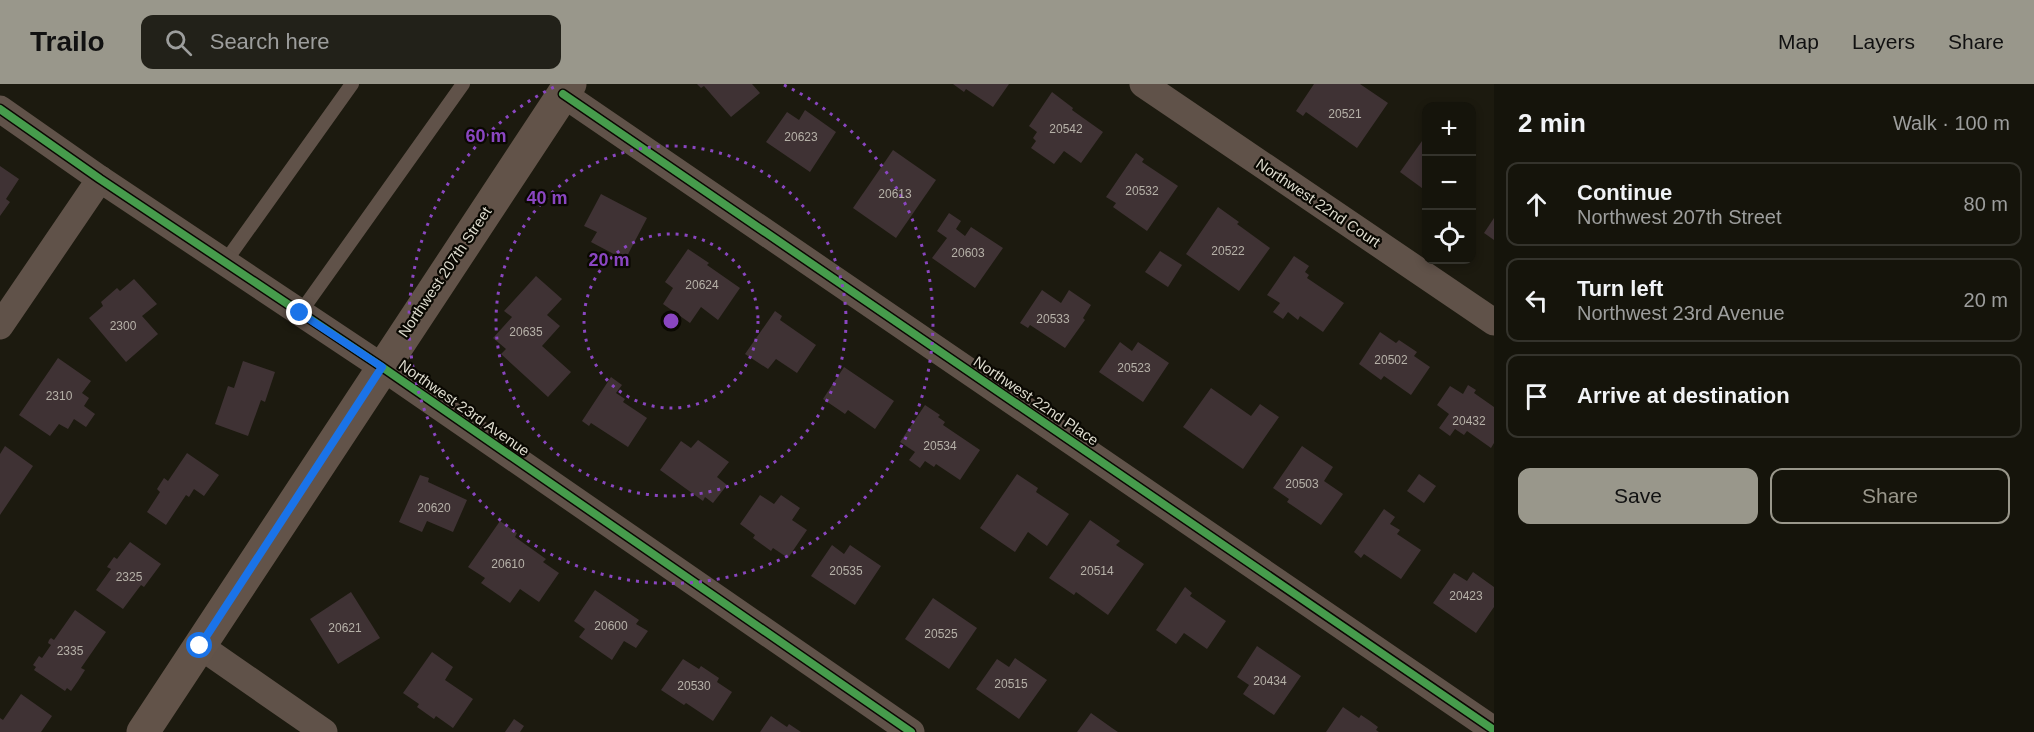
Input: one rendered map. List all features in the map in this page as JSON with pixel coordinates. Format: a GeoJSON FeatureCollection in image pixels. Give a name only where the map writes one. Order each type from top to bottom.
{"type":"FeatureCollection","features":[{"type":"Feature","properties":{"kind":"street","name":"Northwest 22nd Court"},"geometry":{"type":"LineString","coordinates":[[1143,84],[1494,322]]}},
{"type":"Feature","properties":{"kind":"street","name":"Northwest 207th Street"},"geometry":{"type":"LineString","coordinates":[[143,732],[566,89]]}},
{"type":"Feature","properties":{"kind":"street","name":"Northwest 22nd Place"},"geometry":{"type":"LineString","coordinates":[[566,89],[1494,730]]}},
{"type":"Feature","properties":{"kind":"street","name":"Northwest 23rd Avenue"},"geometry":{"type":"LineString","coordinates":[[0,109],[100,179],[382,367],[911,732]]}},
{"type":"Feature","properties":{"kind":"street"},"geometry":{"type":"LineString","coordinates":[[0,326],[100,179]]}},
{"type":"Feature","properties":{"kind":"street"},"geometry":{"type":"LineString","coordinates":[[200,646],[324,732]]}},
{"type":"Feature","properties":{"kind":"lane"},"geometry":{"type":"LineString","coordinates":[[225,262],[352,84]]}},
{"type":"Feature","properties":{"kind":"lane"},"geometry":{"type":"LineString","coordinates":[[300,313],[463,84]]}},
{"type":"Feature","properties":{"kind":"building"},"geometry":{"type":"Polygon","coordinates":[[[697,84],[752,84],[760,93],[731,117],[704,86],[701,88],[697,84]]]}},
{"type":"Feature","properties":{"kind":"building"},"geometry":{"type":"Polygon","coordinates":[[[953,84],[1009,84],[993,107],[966,89],[964,92],[953,84]]]}},
{"type":"Feature","properties":{"kind":"building"},"geometry":{"type":"Polygon","coordinates":[[[1314,84],[1360,84],[1388,103],[1357,148],[1306,112],[1303,116],[1296,111],[1314,84]]]}},
{"type":"Feature","properties":{"kind":"building"},"geometry":{"type":"Polygon","coordinates":[[[1052,92],[1073,108],[1072,110],[1103,132],[1081,163],[1064,151],[1054,164],[1031,148],[1036,141],[1033,138],[1037,132],[1029,126],[1052,92]]]}},
{"type":"Feature","properties":{"kind":"building"},"geometry":{"type":"Polygon","coordinates":[[[805,110],[836,132],[810,172],[766,142],[787,112],[799,120],[805,110]]]}},
{"type":"Feature","properties":{"kind":"building"},"geometry":{"type":"Polygon","coordinates":[[[1422,141],[1422,188],[1400,172],[1422,141]]]}},
{"type":"Feature","properties":{"kind":"building"},"geometry":{"type":"Polygon","coordinates":[[[893,150],[936,180],[896,238],[853,208],[893,150]]]}},
{"type":"Feature","properties":{"kind":"building"},"geometry":{"type":"Polygon","coordinates":[[[1136,153],[1144,159],[1142,162],[1178,186],[1147,231],[1113,207],[1116,203],[1106,197],[1136,153]]]}},
{"type":"Feature","properties":{"kind":"building"},"geometry":{"type":"Polygon","coordinates":[[[0,166],[19,179],[6,199],[10,202],[0,216],[0,166]]]}},
{"type":"Feature","properties":{"kind":"building"},"geometry":{"type":"Polygon","coordinates":[[[601,194],[647,218],[625,260],[591,242],[597,232],[584,226],[601,194]]]}},
{"type":"Feature","properties":{"kind":"building"},"geometry":{"type":"Polygon","coordinates":[[[1218,207],[1270,248],[1239,291],[1186,254],[1218,207]]]}},
{"type":"Feature","properties":{"kind":"building"},"geometry":{"type":"Polygon","coordinates":[[[949,213],[961,221],[956,229],[965,236],[971,227],[1003,248],[975,288],[932,258],[947,238],[937,231],[949,213]]]}},
{"type":"Feature","properties":{"kind":"building"},"geometry":{"type":"Polygon","coordinates":[[[1494,218],[1494,240],[1484,233],[1494,218]]]}},
{"type":"Feature","properties":{"kind":"building"},"geometry":{"type":"Polygon","coordinates":[[[688,249],[740,288],[718,320],[701,307],[690,323],[663,304],[673,288],[665,282],[688,249]]]}},
{"type":"Feature","properties":{"kind":"building"},"geometry":{"type":"Polygon","coordinates":[[[1160,251],[1182,265],[1168,287],[1145,272],[1160,251]]]}},
{"type":"Feature","properties":{"kind":"building"},"geometry":{"type":"Polygon","coordinates":[[[1294,256],[1309,266],[1305,272],[1309,275],[1307,278],[1344,303],[1323,332],[1300,316],[1298,320],[1288,312],[1283,319],[1273,312],[1280,303],[1267,295],[1294,256]]]}},
{"type":"Feature","properties":{"kind":"building"},"geometry":{"type":"Polygon","coordinates":[[[536,276],[562,299],[547,315],[560,326],[542,346],[571,372],[548,397],[501,354],[506,349],[493,338],[512,317],[504,311],[536,276]]]}},
{"type":"Feature","properties":{"kind":"building"},"geometry":{"type":"Polygon","coordinates":[[[134,279],[157,304],[142,316],[158,334],[126,362],[89,318],[103,306],[101,302],[117,288],[120,291],[134,279]]]}},
{"type":"Feature","properties":{"kind":"building"},"geometry":{"type":"Polygon","coordinates":[[[1042,290],[1061,303],[1069,290],[1091,305],[1083,318],[1085,320],[1065,348],[1030,325],[1028,328],[1020,323],[1042,290]]]}},
{"type":"Feature","properties":{"kind":"building"},"geometry":{"type":"Polygon","coordinates":[[[775,311],[782,316],[780,320],[816,345],[797,373],[776,359],[768,369],[745,354],[775,311]]]}},
{"type":"Feature","properties":{"kind":"building"},"geometry":{"type":"Polygon","coordinates":[[[1380,332],[1396,343],[1399,340],[1417,352],[1414,356],[1430,367],[1411,395],[1384,376],[1381,380],[1359,364],[1380,332]]]}},
{"type":"Feature","properties":{"kind":"building"},"geometry":{"type":"Polygon","coordinates":[[[1120,342],[1132,351],[1138,342],[1169,363],[1143,402],[1099,372],[1120,342]]]}},
{"type":"Feature","properties":{"kind":"building"},"geometry":{"type":"Polygon","coordinates":[[[58,358],[91,381],[82,393],[89,398],[84,406],[95,414],[86,427],[74,419],[68,429],[59,424],[50,436],[19,415],[58,358]]]}},
{"type":"Feature","properties":{"kind":"building"},"geometry":{"type":"Polygon","coordinates":[[[243,361],[275,372],[265,402],[261,400],[248,436],[215,424],[228,386],[234,388],[243,361]]]}},
{"type":"Feature","properties":{"kind":"building"},"geometry":{"type":"Polygon","coordinates":[[[844,367],[894,401],[875,429],[848,410],[845,414],[823,399],[844,367]]]}},
{"type":"Feature","properties":{"kind":"building"},"geometry":{"type":"Polygon","coordinates":[[[611,377],[622,385],[616,393],[625,399],[623,402],[647,418],[628,447],[591,423],[589,426],[582,421],[611,377]]]}},
{"type":"Feature","properties":{"kind":"building"},"geometry":{"type":"Polygon","coordinates":[[[1468,385],[1476,390],[1474,393],[1494,407],[1494,443],[1491,448],[1467,431],[1464,435],[1455,429],[1450,436],[1439,428],[1449,414],[1437,405],[1450,386],[1463,394],[1468,385]]]}},
{"type":"Feature","properties":{"kind":"building"},"geometry":{"type":"Polygon","coordinates":[[[1211,388],[1251,416],[1260,404],[1279,417],[1243,469],[1183,427],[1211,388]]]}},
{"type":"Feature","properties":{"kind":"building"},"geometry":{"type":"Polygon","coordinates":[[[925,405],[940,415],[938,417],[945,422],[943,425],[980,450],[960,480],[936,464],[934,467],[925,461],[920,468],[909,460],[915,452],[900,442],[925,405]]]}},
{"type":"Feature","properties":{"kind":"building"},"geometry":{"type":"Polygon","coordinates":[[[698,440],[729,462],[717,477],[727,485],[713,503],[705,497],[703,501],[660,470],[681,441],[691,448],[698,440]]]}},
{"type":"Feature","properties":{"kind":"building"},"geometry":{"type":"Polygon","coordinates":[[[5,446],[33,466],[0,515],[0,454],[5,446]]]}},
{"type":"Feature","properties":{"kind":"building"},"geometry":{"type":"Polygon","coordinates":[[[1302,446],[1333,467],[1324,481],[1343,494],[1321,525],[1287,502],[1289,499],[1273,488],[1302,446]]]}},
{"type":"Feature","properties":{"kind":"building"},"geometry":{"type":"Polygon","coordinates":[[[187,453],[219,475],[204,496],[194,489],[189,497],[186,495],[166,525],[147,512],[160,492],[157,489],[164,478],[168,481],[187,453]]]}},
{"type":"Feature","properties":{"kind":"building"},"geometry":{"type":"Polygon","coordinates":[[[1017,474],[1038,488],[1036,492],[1069,514],[1047,546],[1028,532],[1015,552],[980,528],[1017,474]]]}},
{"type":"Feature","properties":{"kind":"building"},"geometry":{"type":"Polygon","coordinates":[[[1419,474],[1436,486],[1424,503],[1407,491],[1419,474]]]}},
{"type":"Feature","properties":{"kind":"building"},"geometry":{"type":"Polygon","coordinates":[[[420,475],[429,478],[428,482],[467,500],[453,532],[427,521],[422,532],[399,522],[420,475]]]}},
{"type":"Feature","properties":{"kind":"building"},"geometry":{"type":"Polygon","coordinates":[[[760,495],[774,504],[781,495],[800,508],[792,520],[807,530],[788,558],[773,548],[771,551],[753,538],[755,535],[740,524],[760,495]]]}},
{"type":"Feature","properties":{"kind":"building"},"geometry":{"type":"Polygon","coordinates":[[[1384,509],[1395,517],[1390,524],[1400,530],[1397,534],[1421,550],[1401,579],[1364,554],[1361,558],[1354,552],[1384,509]]]}},
{"type":"Feature","properties":{"kind":"building"},"geometry":{"type":"Polygon","coordinates":[[[1090,520],[1120,541],[1116,545],[1144,564],[1108,615],[1076,592],[1074,595],[1049,578],[1090,520]]]}},
{"type":"Feature","properties":{"kind":"building"},"geometry":{"type":"Polygon","coordinates":[[[500,521],[517,533],[515,537],[546,559],[543,562],[559,573],[539,602],[520,589],[510,603],[481,583],[485,578],[468,567],[500,521]]]}},
{"type":"Feature","properties":{"kind":"building"},"geometry":{"type":"Polygon","coordinates":[[[130,542],[161,564],[144,587],[141,585],[123,609],[96,590],[111,569],[107,567],[114,557],[117,559],[130,542]]]}},
{"type":"Feature","properties":{"kind":"building"},"geometry":{"type":"Polygon","coordinates":[[[832,545],[844,554],[850,545],[881,566],[855,605],[811,576],[832,545]]]}},
{"type":"Feature","properties":{"kind":"building"},"geometry":{"type":"Polygon","coordinates":[[[1473,572],[1494,587],[1494,607],[1476,633],[1433,603],[1454,573],[1467,581],[1473,572]]]}},
{"type":"Feature","properties":{"kind":"building"},"geometry":{"type":"Polygon","coordinates":[[[1185,587],[1192,593],[1190,596],[1226,621],[1207,649],[1184,633],[1176,644],[1156,630],[1185,587]]]}},
{"type":"Feature","properties":{"kind":"building"},"geometry":{"type":"Polygon","coordinates":[[[595,590],[639,620],[636,624],[648,631],[636,648],[624,641],[612,660],[579,637],[585,629],[574,621],[595,590]]]}},
{"type":"Feature","properties":{"kind":"building"},"geometry":{"type":"Polygon","coordinates":[[[351,592],[380,638],[338,664],[310,619],[351,592]]]}},
{"type":"Feature","properties":{"kind":"building"},"geometry":{"type":"Polygon","coordinates":[[[933,598],[977,628],[949,669],[905,639],[933,598]]]}},
{"type":"Feature","properties":{"kind":"building"},"geometry":{"type":"Polygon","coordinates":[[[75,610],[106,632],[81,668],[85,670],[78,681],[71,691],[67,688],[65,691],[34,670],[36,667],[33,665],[39,656],[42,658],[51,645],[48,643],[49,640],[51,638],[54,640],[75,610]]]}},
{"type":"Feature","properties":{"kind":"building"},"geometry":{"type":"Polygon","coordinates":[[[1257,646],[1301,676],[1274,715],[1243,694],[1249,685],[1237,677],[1257,646]]]}},
{"type":"Feature","properties":{"kind":"building"},"geometry":{"type":"Polygon","coordinates":[[[432,652],[453,667],[445,680],[473,699],[453,728],[436,716],[434,719],[417,707],[419,704],[403,693],[432,652]]]}},
{"type":"Feature","properties":{"kind":"building"},"geometry":{"type":"Polygon","coordinates":[[[1015,658],[1047,680],[1019,719],[976,689],[997,659],[1009,667],[1015,658]]]}},
{"type":"Feature","properties":{"kind":"building"},"geometry":{"type":"Polygon","coordinates":[[[683,659],[699,669],[701,666],[719,678],[717,682],[732,692],[713,721],[661,690],[683,659]]]}},
{"type":"Feature","properties":{"kind":"building"},"geometry":{"type":"Polygon","coordinates":[[[21,694],[52,716],[41,732],[0,732],[0,718],[3,720],[21,694]]]}},
{"type":"Feature","properties":{"kind":"building"},"geometry":{"type":"Polygon","coordinates":[[[1343,707],[1359,718],[1361,715],[1370,721],[1378,727],[1376,730],[1379,732],[1326,732],[1343,707]]]}},
{"type":"Feature","properties":{"kind":"building"},"geometry":{"type":"Polygon","coordinates":[[[1091,713],[1112,728],[1118,732],[1077,732],[1091,713]]]}},
{"type":"Feature","properties":{"kind":"building"},"geometry":{"type":"Polygon","coordinates":[[[771,716],[787,727],[789,724],[801,732],[760,732],[771,716]]]}},
{"type":"Feature","properties":{"kind":"building"},"geometry":{"type":"Polygon","coordinates":[[[514,719],[524,726],[520,732],[505,732],[514,719]]]}},
{"type":"Feature","properties":{"kind":"cycle path"},"geometry":{"type":"LineString","coordinates":[[563,94],[1494,730]]}},
{"type":"Feature","properties":{"kind":"cycle path"},"geometry":{"type":"LineString","coordinates":[[0,109],[100,179],[382,367],[911,732]]}},
{"type":"Feature","properties":{"kind":"route"},"geometry":{"type":"LineString","coordinates":[[200,646],[382,367],[300,313]]}}]}
